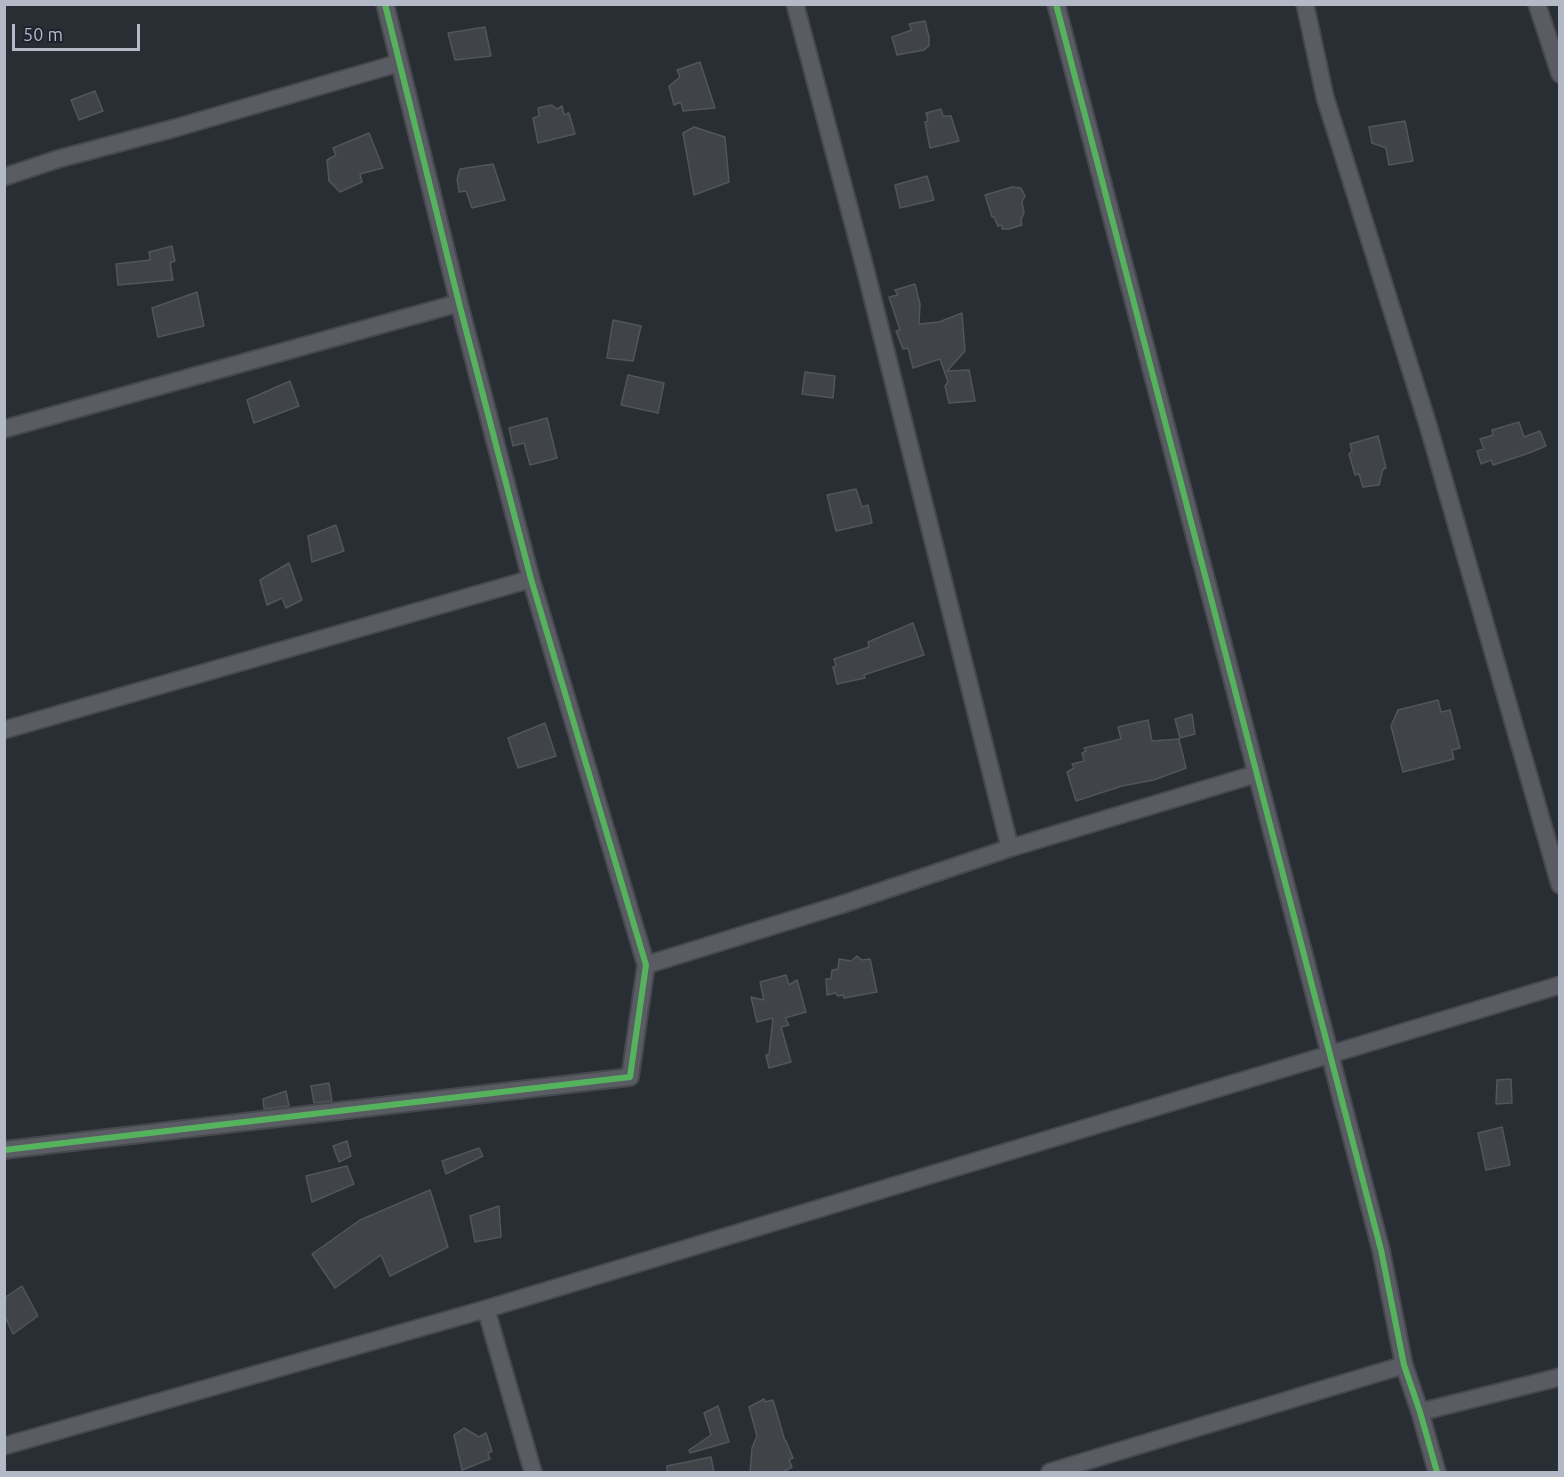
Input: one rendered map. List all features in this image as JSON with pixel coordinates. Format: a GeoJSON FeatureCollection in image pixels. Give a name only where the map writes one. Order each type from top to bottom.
{"type":"FeatureCollection","features":[{"type":"Feature","properties":{"kind":"street"},"geometry":{"type":"LineString","coordinates":[[4,1150],[630,1077],[646,966],[531,579],[459,303],[385,4]]}},
{"type":"Feature","properties":{"kind":"street"},"geometry":{"type":"LineString","coordinates":[[795,4],[866,268],[1010,848]]}},
{"type":"Feature","properties":{"kind":"street"},"geometry":{"type":"LineString","coordinates":[[1056,4],[1330,1054],[1380,1250],[1404,1365],[1437,1473]]}},
{"type":"Feature","properties":{"kind":"street"},"geometry":{"type":"LineString","coordinates":[[1305,4],[1324,97],[1428,425],[1560,885]]}},
{"type":"Feature","properties":{"kind":"street"},"geometry":{"type":"LineString","coordinates":[[1537,4],[1560,74]]}},
{"type":"Feature","properties":{"kind":"street"},"geometry":{"type":"LineString","coordinates":[[4,177],[58,159],[175,128],[399,63]]}},
{"type":"Feature","properties":{"kind":"street"},"geometry":{"type":"LineString","coordinates":[[4,429],[459,303]]}},
{"type":"Feature","properties":{"kind":"street"},"geometry":{"type":"LineString","coordinates":[[4,730],[531,579]]}},
{"type":"Feature","properties":{"kind":"street"},"geometry":{"type":"LineString","coordinates":[[646,966],[1010,848],[1256,774]]}},
{"type":"Feature","properties":{"kind":"street"},"geometry":{"type":"LineString","coordinates":[[4,1446],[486,1310],[1560,985]]}},
{"type":"Feature","properties":{"kind":"street"},"geometry":{"type":"LineString","coordinates":[[486,1310],[533,1473]]}},
{"type":"Feature","properties":{"kind":"street"},"geometry":{"type":"LineString","coordinates":[[1050,1473],[1404,1365]]}},
{"type":"Feature","properties":{"kind":"street"},"geometry":{"type":"LineString","coordinates":[[1420,1412],[1560,1377]]}},
{"type":"Feature","properties":{"kind":"building"},"geometry":{"type":"Polygon","coordinates":[[[925,21],[929,46],[924,50],[897,55],[892,37],[912,30],[909,24],[925,21]]]}},
{"type":"Feature","properties":{"kind":"building"},"geometry":{"type":"Polygon","coordinates":[[[485,27],[491,56],[455,60],[448,33],[485,27]]]}},
{"type":"Feature","properties":{"kind":"building"},"geometry":{"type":"Polygon","coordinates":[[[700,62],[715,108],[683,111],[681,102],[674,105],[669,86],[680,77],[677,70],[700,62]]]}},
{"type":"Feature","properties":{"kind":"building"},"geometry":{"type":"Polygon","coordinates":[[[95,91],[103,111],[79,120],[71,100],[95,91]]]}},
{"type":"Feature","properties":{"kind":"building"},"geometry":{"type":"Polygon","coordinates":[[[552,105],[557,109],[562,106],[564,115],[569,113],[575,134],[538,143],[533,118],[539,116],[538,108],[552,105]]]}},
{"type":"Feature","properties":{"kind":"building"},"geometry":{"type":"Polygon","coordinates":[[[941,109],[943,116],[951,116],[959,141],[930,148],[925,122],[928,121],[926,113],[941,109]]]}},
{"type":"Feature","properties":{"kind":"building"},"geometry":{"type":"Polygon","coordinates":[[[1405,121],[1413,161],[1389,165],[1386,148],[1372,143],[1369,127],[1405,121]]]}},
{"type":"Feature","properties":{"kind":"building"},"geometry":{"type":"Polygon","coordinates":[[[694,127],[725,137],[729,182],[694,195],[683,133],[694,127]]]}},
{"type":"Feature","properties":{"kind":"building"},"geometry":{"type":"Polygon","coordinates":[[[369,133],[383,168],[360,174],[362,182],[340,192],[329,181],[327,160],[336,155],[333,148],[369,133]]]}},
{"type":"Feature","properties":{"kind":"building"},"geometry":{"type":"Polygon","coordinates":[[[493,164],[505,200],[472,208],[466,191],[459,192],[457,179],[460,169],[493,164]]]}},
{"type":"Feature","properties":{"kind":"building"},"geometry":{"type":"Polygon","coordinates":[[[927,176],[934,200],[900,208],[895,185],[927,176]]]}},
{"type":"Feature","properties":{"kind":"building"},"geometry":{"type":"Polygon","coordinates":[[[1012,187],[1021,188],[1025,196],[1022,202],[1024,212],[1022,225],[1002,229],[1002,225],[998,226],[992,217],[985,195],[1012,187]]]}},
{"type":"Feature","properties":{"kind":"building"},"geometry":{"type":"Polygon","coordinates":[[[172,246],[175,261],[170,263],[173,280],[118,285],[116,264],[150,260],[149,252],[172,246]]]}},
{"type":"Feature","properties":{"kind":"building"},"geometry":{"type":"Polygon","coordinates":[[[915,284],[920,304],[919,324],[939,322],[962,313],[965,351],[947,371],[969,370],[975,401],[949,403],[945,386],[948,382],[940,359],[913,368],[908,348],[903,349],[896,331],[900,330],[889,297],[898,295],[895,290],[915,284]]]}},
{"type":"Feature","properties":{"kind":"building"},"geometry":{"type":"Polygon","coordinates":[[[197,292],[204,326],[158,337],[152,308],[197,292]]]}},
{"type":"Feature","properties":{"kind":"building"},"geometry":{"type":"Polygon","coordinates":[[[613,320],[641,326],[633,361],[607,358],[613,320]]]}},
{"type":"Feature","properties":{"kind":"building"},"geometry":{"type":"Polygon","coordinates":[[[805,372],[835,376],[833,398],[802,394],[805,372]]]}},
{"type":"Feature","properties":{"kind":"building"},"geometry":{"type":"Polygon","coordinates":[[[628,375],[664,383],[658,413],[621,405],[628,375]]]}},
{"type":"Feature","properties":{"kind":"building"},"geometry":{"type":"Polygon","coordinates":[[[290,381],[299,406],[254,423],[247,400],[290,381]]]}},
{"type":"Feature","properties":{"kind":"building"},"geometry":{"type":"Polygon","coordinates":[[[547,418],[557,458],[530,465],[524,443],[513,446],[509,428],[547,418]]]}},
{"type":"Feature","properties":{"kind":"building"},"geometry":{"type":"Polygon","coordinates":[[[1519,422],[1524,437],[1540,431],[1546,446],[1493,465],[1491,460],[1481,464],[1477,451],[1484,449],[1480,439],[1493,435],[1492,430],[1519,422]]]}},
{"type":"Feature","properties":{"kind":"building"},"geometry":{"type":"Polygon","coordinates":[[[1378,436],[1386,468],[1383,469],[1379,485],[1363,487],[1359,474],[1355,475],[1349,454],[1352,451],[1350,444],[1378,436]]]}},
{"type":"Feature","properties":{"kind":"building"},"geometry":{"type":"Polygon","coordinates":[[[856,489],[862,507],[868,505],[872,523],[836,531],[827,495],[856,489]]]}},
{"type":"Feature","properties":{"kind":"building"},"geometry":{"type":"Polygon","coordinates":[[[336,525],[344,551],[312,562],[308,536],[336,525]]]}},
{"type":"Feature","properties":{"kind":"building"},"geometry":{"type":"Polygon","coordinates":[[[289,563],[302,600],[286,608],[282,598],[267,605],[260,580],[289,563]]]}},
{"type":"Feature","properties":{"kind":"building"},"geometry":{"type":"Polygon","coordinates":[[[913,623],[924,655],[864,675],[865,678],[837,684],[833,667],[836,666],[834,659],[869,647],[868,642],[913,623]]]}},
{"type":"Feature","properties":{"kind":"building"},"geometry":{"type":"Polygon","coordinates":[[[1438,700],[1441,712],[1450,710],[1460,748],[1452,750],[1454,759],[1403,772],[1391,726],[1398,710],[1438,700]]]}},
{"type":"Feature","properties":{"kind":"building"},"geometry":{"type":"Polygon","coordinates":[[[1192,714],[1195,734],[1180,738],[1175,719],[1192,714]]]}},
{"type":"Feature","properties":{"kind":"building"},"geometry":{"type":"Polygon","coordinates":[[[1148,720],[1152,741],[1179,739],[1186,768],[1154,780],[1122,786],[1076,801],[1067,772],[1074,768],[1072,764],[1084,761],[1082,753],[1086,751],[1084,748],[1121,739],[1118,727],[1148,720]]]}},
{"type":"Feature","properties":{"kind":"building"},"geometry":{"type":"Polygon","coordinates":[[[545,723],[556,756],[518,768],[508,738],[545,723]]]}},
{"type":"Feature","properties":{"kind":"building"},"geometry":{"type":"Polygon","coordinates":[[[857,956],[862,960],[870,959],[877,992],[844,998],[843,995],[838,996],[835,993],[827,995],[826,979],[831,979],[832,970],[838,969],[839,959],[851,961],[857,956]]]}},
{"type":"Feature","properties":{"kind":"building"},"geometry":{"type":"Polygon","coordinates":[[[786,975],[789,985],[797,980],[806,1012],[785,1018],[789,1025],[781,1027],[791,1062],[769,1068],[766,1055],[769,1054],[773,1018],[757,1022],[751,997],[764,1000],[760,982],[786,975]]]}},
{"type":"Feature","properties":{"kind":"building"},"geometry":{"type":"Polygon","coordinates":[[[1511,1079],[1512,1103],[1496,1104],[1497,1080],[1511,1079]]]}},
{"type":"Feature","properties":{"kind":"building"},"geometry":{"type":"Polygon","coordinates":[[[329,1083],[332,1101],[314,1103],[311,1086],[329,1083]]]}},
{"type":"Feature","properties":{"kind":"building"},"geometry":{"type":"Polygon","coordinates":[[[286,1091],[289,1106],[264,1109],[263,1099],[286,1091]]]}},
{"type":"Feature","properties":{"kind":"building"},"geometry":{"type":"Polygon","coordinates":[[[1502,1127],[1510,1165],[1486,1170],[1478,1133],[1502,1127]]]}},
{"type":"Feature","properties":{"kind":"building"},"geometry":{"type":"Polygon","coordinates":[[[347,1141],[351,1156],[339,1162],[333,1146],[347,1141]]]}},
{"type":"Feature","properties":{"kind":"building"},"geometry":{"type":"Polygon","coordinates":[[[479,1148],[483,1156],[446,1174],[442,1161],[479,1148]]]}},
{"type":"Feature","properties":{"kind":"building"},"geometry":{"type":"Polygon","coordinates":[[[347,1166],[354,1184],[312,1202],[306,1176],[347,1166]]]}},
{"type":"Feature","properties":{"kind":"building"},"geometry":{"type":"Polygon","coordinates":[[[430,1190],[448,1247],[390,1276],[381,1255],[335,1288],[312,1254],[360,1220],[430,1190]]]}},
{"type":"Feature","properties":{"kind":"building"},"geometry":{"type":"Polygon","coordinates":[[[499,1206],[501,1237],[475,1242],[470,1216],[499,1206]]]}},
{"type":"Feature","properties":{"kind":"building"},"geometry":{"type":"Polygon","coordinates":[[[22,1286],[38,1316],[13,1334],[4,1314],[4,1298],[22,1286]]]}},
{"type":"Feature","properties":{"kind":"building"},"geometry":{"type":"Polygon","coordinates":[[[764,1399],[765,1402],[773,1400],[785,1441],[793,1458],[789,1460],[792,1467],[781,1473],[750,1473],[752,1448],[757,1436],[749,1407],[764,1399]]]}},
{"type":"Feature","properties":{"kind":"building"},"geometry":{"type":"Polygon","coordinates":[[[718,1406],[729,1442],[690,1453],[689,1450],[711,1435],[704,1413],[718,1406]]]}},
{"type":"Feature","properties":{"kind":"building"},"geometry":{"type":"Polygon","coordinates":[[[464,1428],[479,1437],[486,1433],[492,1451],[488,1453],[490,1459],[462,1470],[454,1435],[464,1428]]]}},
{"type":"Feature","properties":{"kind":"building"},"geometry":{"type":"Polygon","coordinates":[[[711,1457],[714,1473],[667,1473],[667,1466],[711,1457]]]}},
{"type":"Feature","properties":{"kind":"cycle path"},"geometry":{"type":"LineString","coordinates":[[4,1150],[630,1077],[646,965],[531,579],[459,303],[385,4]]}},
{"type":"Feature","properties":{"kind":"cycle path"},"geometry":{"type":"LineString","coordinates":[[1056,4],[1381,1250],[1404,1365],[1437,1472]]}}]}
